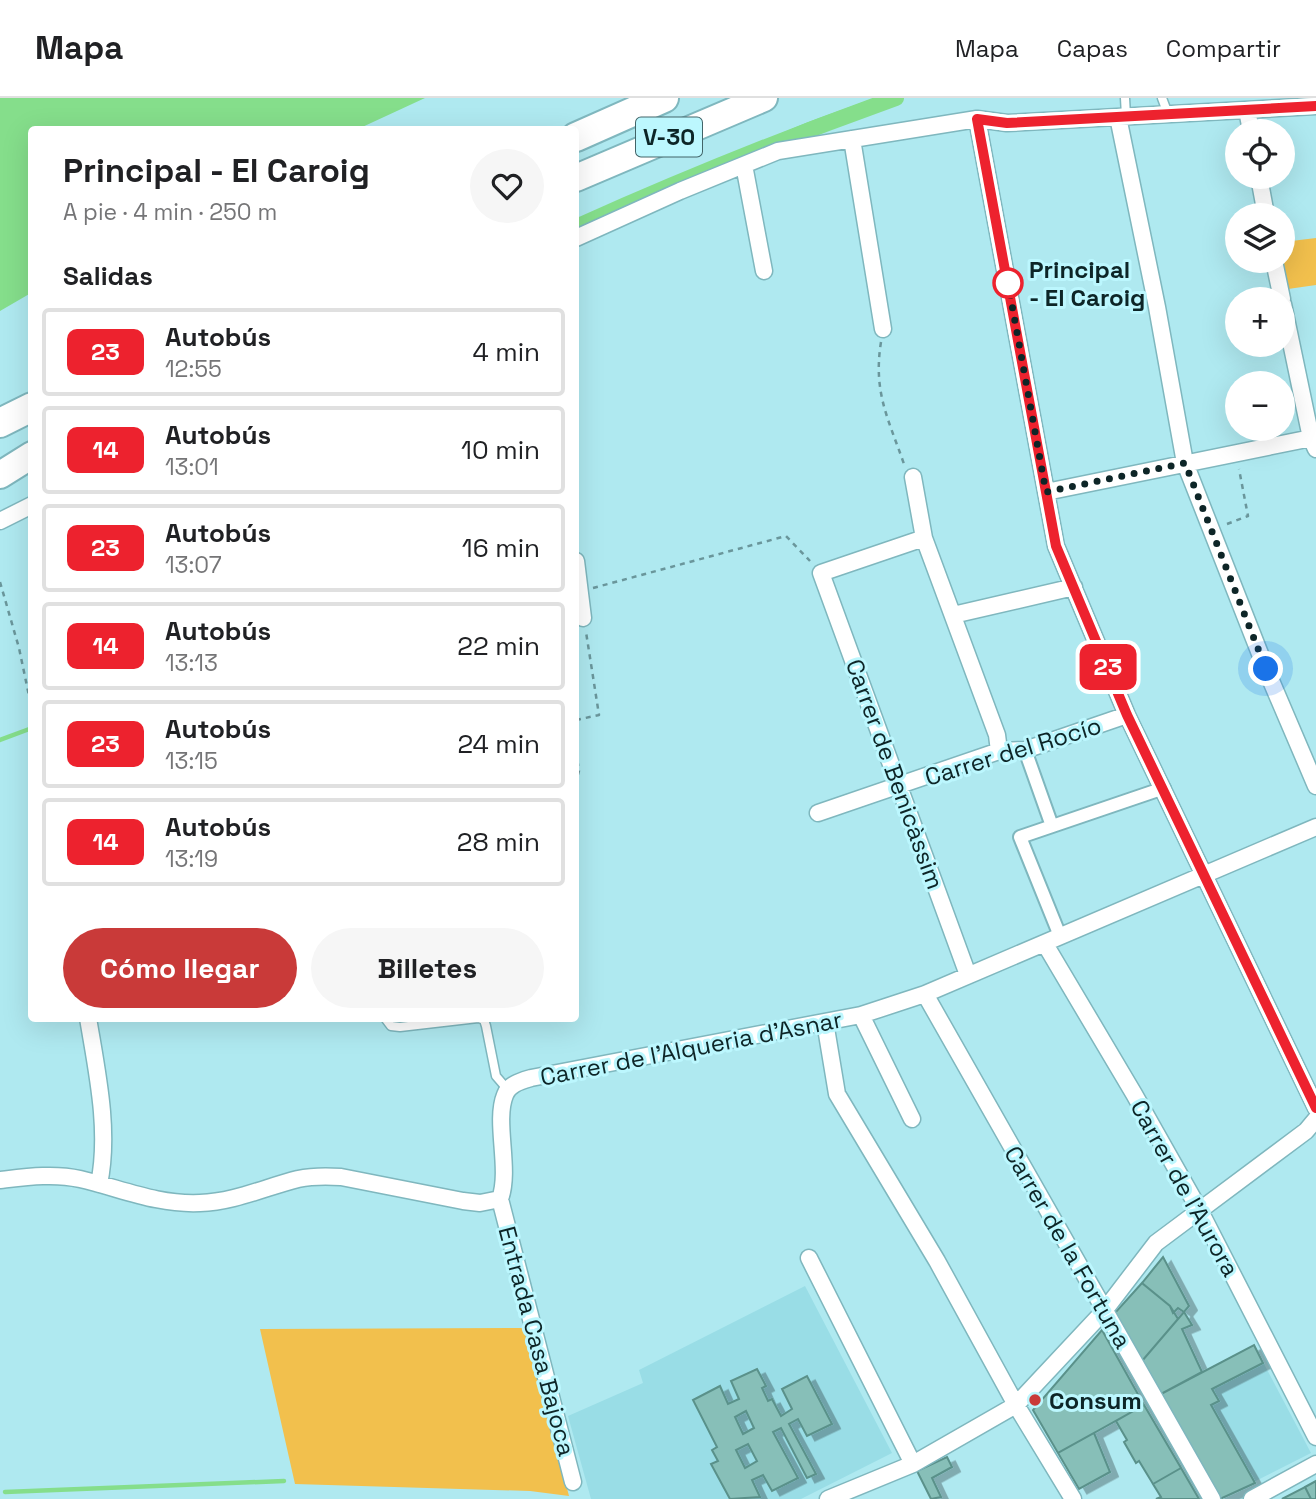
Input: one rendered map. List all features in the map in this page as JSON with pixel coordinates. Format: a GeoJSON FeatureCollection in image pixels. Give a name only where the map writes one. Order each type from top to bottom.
{"type":"FeatureCollection","features":[{"type":"Feature","properties":{"kind":"highway","name":"V-30"},"geometry":{"type":"LineString","coordinates":[[579,136],[664,98]]}},
{"type":"Feature","properties":{"kind":"highway","name":"V-30"},"geometry":{"type":"LineString","coordinates":[[579,177],[764,98]]}},
{"type":"Feature","properties":{"kind":"highway"},"geometry":{"type":"LineString","coordinates":[[0,423],[28,409]]}},
{"type":"Feature","properties":{"kind":"highway"},"geometry":{"type":"LineString","coordinates":[[0,453],[28,439]]}},
{"type":"Feature","properties":{"kind":"highway"},"geometry":{"type":"LineString","coordinates":[[0,475],[28,458]]}},
{"type":"Feature","properties":{"kind":"street"},"geometry":{"type":"LineString","coordinates":[[579,237],[778,151],[977,119],[1007,123],[1316,106]]}},
{"type":"Feature","properties":{"kind":"street"},"geometry":{"type":"LineString","coordinates":[[1247,110],[1249,119]]}},
{"type":"Feature","properties":{"kind":"street"},"geometry":{"type":"LineString","coordinates":[[1122,117],[1185,463],[1266,669],[1316,786]]}},
{"type":"Feature","properties":{"kind":"street"},"geometry":{"type":"LineString","coordinates":[[977,119],[1056,546],[1127,715],[1316,1108]]}},
{"type":"Feature","properties":{"kind":"street"},"geometry":{"type":"LineString","coordinates":[[852,139],[883,329]]}},
{"type":"Feature","properties":{"kind":"street"},"geometry":{"type":"LineString","coordinates":[[744,165],[764,271]]}},
{"type":"Feature","properties":{"kind":"street"},"geometry":{"type":"LineString","coordinates":[[1046,492],[1185,463],[1314,441],[1295,357]]}},
{"type":"Feature","properties":{"kind":"street"},"geometry":{"type":"LineString","coordinates":[[913,477],[924,538],[997,735],[999,751]]}},
{"type":"Feature","properties":{"kind":"street"},"geometry":{"type":"LineString","coordinates":[[0,521],[28,507]]}},
{"type":"Feature","properties":{"kind":"street"},"geometry":{"type":"LineString","coordinates":[[821,573],[924,538]]}},
{"type":"Feature","properties":{"kind":"street","name":"Carrer de Benicàssim"},"geometry":{"type":"LineString","coordinates":[[821,573],[968,975]]}},
{"type":"Feature","properties":{"kind":"street"},"geometry":{"type":"LineString","coordinates":[[579,584],[583,618]]}},
{"type":"Feature","properties":{"kind":"street"},"geometry":{"type":"LineString","coordinates":[[953,615],[1074,587]]}},
{"type":"Feature","properties":{"kind":"street","name":"Carrer del Rocío"},"geometry":{"type":"LineString","coordinates":[[818,813],[999,751],[1025,750],[1127,715]]}},
{"type":"Feature","properties":{"kind":"street"},"geometry":{"type":"LineString","coordinates":[[1025,750],[1052,826]]}},
{"type":"Feature","properties":{"kind":"street"},"geometry":{"type":"LineString","coordinates":[[1053,940],[1020,836],[1164,788]]}},
{"type":"Feature","properties":{"kind":"street","name":"Carrer de l'Alqueria d'Asnar"},"geometry":{"type":"LineString","coordinates":[[500,1199],[504,1169],[502,1111],[505,1095],[519,1081],[860,1016],[925,994],[1316,827]]}},
{"type":"Feature","properties":{"kind":"street","name":"Carrer de l'Aurora"},"geometry":{"type":"LineString","coordinates":[[1053,940],[1134,1094],[1200,1211],[1316,1437]]}},
{"type":"Feature","properties":{"kind":"street","name":"Carrer de la Fortuna"},"geometry":{"type":"LineString","coordinates":[[925,994],[1212,1499]]}},
{"type":"Feature","properties":{"kind":"street"},"geometry":{"type":"LineString","coordinates":[[860,1016],[912,1119]]}},
{"type":"Feature","properties":{"kind":"street"},"geometry":{"type":"LineString","coordinates":[[89,1022],[101,1110],[104,1159],[99,1184]]}},
{"type":"Feature","properties":{"kind":"street"},"geometry":{"type":"LineString","coordinates":[[825,1022],[837,1094],[937,1261],[1016,1405],[1073,1499]]}},
{"type":"Feature","properties":{"kind":"street"},"geometry":{"type":"LineString","coordinates":[[828,1499],[913,1464],[1016,1405],[1104,1311],[1156,1243],[1306,1131],[1316,1119]]}},
{"type":"Feature","properties":{"kind":"street"},"geometry":{"type":"LineString","coordinates":[[0,1180],[49,1176],[78,1178],[170,1203],[227,1200],[300,1179],[341,1177],[463,1201],[480,1203],[500,1199]]}},
{"type":"Feature","properties":{"kind":"street","name":"Entrada Casa Bajoca"},"geometry":{"type":"LineString","coordinates":[[500,1199],[573,1482]]}},
{"type":"Feature","properties":{"kind":"street"},"geometry":{"type":"LineString","coordinates":[[809,1258],[913,1464]]}},
{"type":"Feature","properties":{"kind":"street"},"geometry":{"type":"LineString","coordinates":[[1252,1499],[1316,1464]]}},
{"type":"Feature","properties":{"kind":"lane"},"geometry":{"type":"LineString","coordinates":[[1122,117],[1125,98]]}},
{"type":"Feature","properties":{"kind":"lane"},"geometry":{"type":"LineString","coordinates":[[1163,98],[1168,114]]}},
{"type":"Feature","properties":{"kind":"lane"},"geometry":{"type":"LineString","coordinates":[[388,1022],[391,1026],[400,1027],[444,1022]]}},
{"type":"Feature","properties":{"kind":"lane"},"geometry":{"type":"LineString","coordinates":[[485,1022],[496,1076],[508,1090]]}},
{"type":"Feature","properties":{"kind":"path"},"geometry":{"type":"LineString","coordinates":[[883,329],[877,367],[885,417],[905,466],[913,477]]}},
{"type":"Feature","properties":{"kind":"path"},"geometry":{"type":"LineString","coordinates":[[1220,527],[1248,516],[1238,464]]}},
{"type":"Feature","properties":{"kind":"path"},"geometry":{"type":"LineString","coordinates":[[580,592],[786,536],[821,573]]}},
{"type":"Feature","properties":{"kind":"path"},"geometry":{"type":"LineString","coordinates":[[0,582],[28,691]]}},
{"type":"Feature","properties":{"kind":"path"},"geometry":{"type":"LineString","coordinates":[[579,719],[599,715],[583,618]]}},
{"type":"Feature","properties":{"kind":"shaded area"},"geometry":{"type":"Polygon","coordinates":[[[0,98],[425,98],[364,126],[28,126],[28,295],[0,311],[0,98]]]}},
{"type":"Feature","properties":{"kind":"shaded area"},"geometry":{"type":"Polygon","coordinates":[[[1316,238],[1316,285],[1288,287],[1284,273],[1295,273],[1295,241],[1316,238]]]}},
{"type":"Feature","properties":{"kind":"shaded area"},"geometry":{"type":"Polygon","coordinates":[[[805,1286],[892,1453],[801,1499],[591,1499],[568,1416],[643,1383],[639,1370],[805,1286]]]}},
{"type":"Feature","properties":{"kind":"shaded area"},"geometry":{"type":"Polygon","coordinates":[[[526,1328],[569,1496],[530,1491],[295,1484],[260,1329],[526,1328]]]}},
{"type":"Feature","properties":{"kind":"shaded area"},"geometry":{"type":"Polygon","coordinates":[[[1254,1345],[1311,1453],[1220,1499],[1161,1394],[1254,1345]]]}},
{"type":"Feature","properties":{"kind":"building"},"geometry":{"type":"Polygon","coordinates":[[[1163,1257],[1189,1306],[1184,1312],[1178,1308],[1173,1313],[1170,1306],[1142,1283],[1163,1257]]]}},
{"type":"Feature","properties":{"kind":"building"},"geometry":{"type":"Polygon","coordinates":[[[1142,1283],[1170,1306],[1178,1319],[1142,1361],[1114,1314],[1142,1283]]]}},
{"type":"Feature","properties":{"kind":"building"},"geometry":{"type":"Polygon","coordinates":[[[1184,1312],[1192,1325],[1182,1329],[1202,1372],[1161,1394],[1142,1361],[1184,1312]]]}},
{"type":"Feature","properties":{"kind":"building"},"geometry":{"type":"Polygon","coordinates":[[[1102,1330],[1144,1405],[1058,1453],[1033,1410],[1102,1330]]]}},
{"type":"Feature","properties":{"kind":"building"},"geometry":{"type":"Polygon","coordinates":[[[1254,1345],[1263,1363],[1212,1389],[1219,1401],[1211,1405],[1255,1483],[1220,1499],[1161,1394],[1254,1345]]]}},
{"type":"Feature","properties":{"kind":"building"},"geometry":{"type":"Polygon","coordinates":[[[757,1369],[766,1386],[762,1388],[768,1401],[772,1399],[781,1416],[792,1409],[782,1389],[807,1376],[832,1424],[807,1436],[798,1419],[789,1424],[816,1474],[807,1478],[781,1428],[773,1432],[798,1478],[772,1491],[763,1475],[752,1480],[760,1497],[730,1499],[711,1464],[718,1461],[712,1450],[717,1447],[693,1400],[720,1386],[728,1404],[739,1399],[731,1381],[757,1369]],[[746,1411],[735,1417],[743,1434],[754,1428],[746,1411]],[[748,1444],[736,1450],[745,1468],[757,1461],[748,1444]]]}},
{"type":"Feature","properties":{"kind":"building"},"geometry":{"type":"Polygon","coordinates":[[[1144,1405],[1181,1468],[1153,1484],[1139,1461],[1136,1463],[1116,1421],[1144,1405]]]}},
{"type":"Feature","properties":{"kind":"building"},"geometry":{"type":"Polygon","coordinates":[[[1094,1433],[1110,1472],[1079,1489],[1058,1453],[1094,1433]]]}},
{"type":"Feature","properties":{"kind":"building"},"geometry":{"type":"Polygon","coordinates":[[[947,1457],[952,1467],[932,1478],[941,1497],[931,1499],[917,1471],[947,1457]]]}},
{"type":"Feature","properties":{"kind":"building"},"geometry":{"type":"Polygon","coordinates":[[[1181,1468],[1199,1499],[1156,1499],[1161,1497],[1153,1484],[1181,1468]]]}},
{"type":"Feature","properties":{"kind":"building"},"geometry":{"type":"Polygon","coordinates":[[[1316,1481],[1316,1499],[1311,1499],[1305,1487],[1316,1481]]]}},
{"type":"Feature","properties":{"kind":"building"},"geometry":{"type":"Polygon","coordinates":[[[1305,1487],[1311,1499],[1282,1499],[1305,1487]]]}},
{"type":"Feature","properties":{"kind":"waterway"},"geometry":{"type":"LineString","coordinates":[[579,221],[809,124],[881,98]]}},
{"type":"Feature","properties":{"kind":"waterway"},"geometry":{"type":"LineString","coordinates":[[579,226],[734,159],[896,98]]}},
{"type":"Feature","properties":{"kind":"waterway"},"geometry":{"type":"LineString","coordinates":[[0,740],[28,730]]}},
{"type":"Feature","properties":{"kind":"waterway"},"geometry":{"type":"LineString","coordinates":[[5,1492],[284,1481]]}},
{"type":"Feature","properties":{"kind":"bus line","name":"23"},"geometry":{"type":"LineString","coordinates":[[1316,106],[1007,123],[977,119],[1056,546],[1127,715],[1316,1108]]}},
{"type":"Feature","properties":{"kind":"place","name":"Principal - El Caroig"},"geometry":{"type":"Point","coordinates":[1008,283]}},
{"type":"Feature","properties":{"kind":"place","name":"Consum"},"geometry":{"type":"Point","coordinates":[1035,1400]}},
{"type":"Feature","properties":{"kind":"route"},"geometry":{"type":"LineString","coordinates":[[1008,283],[1046,492],[1185,463],[1266,669]]}}]}
